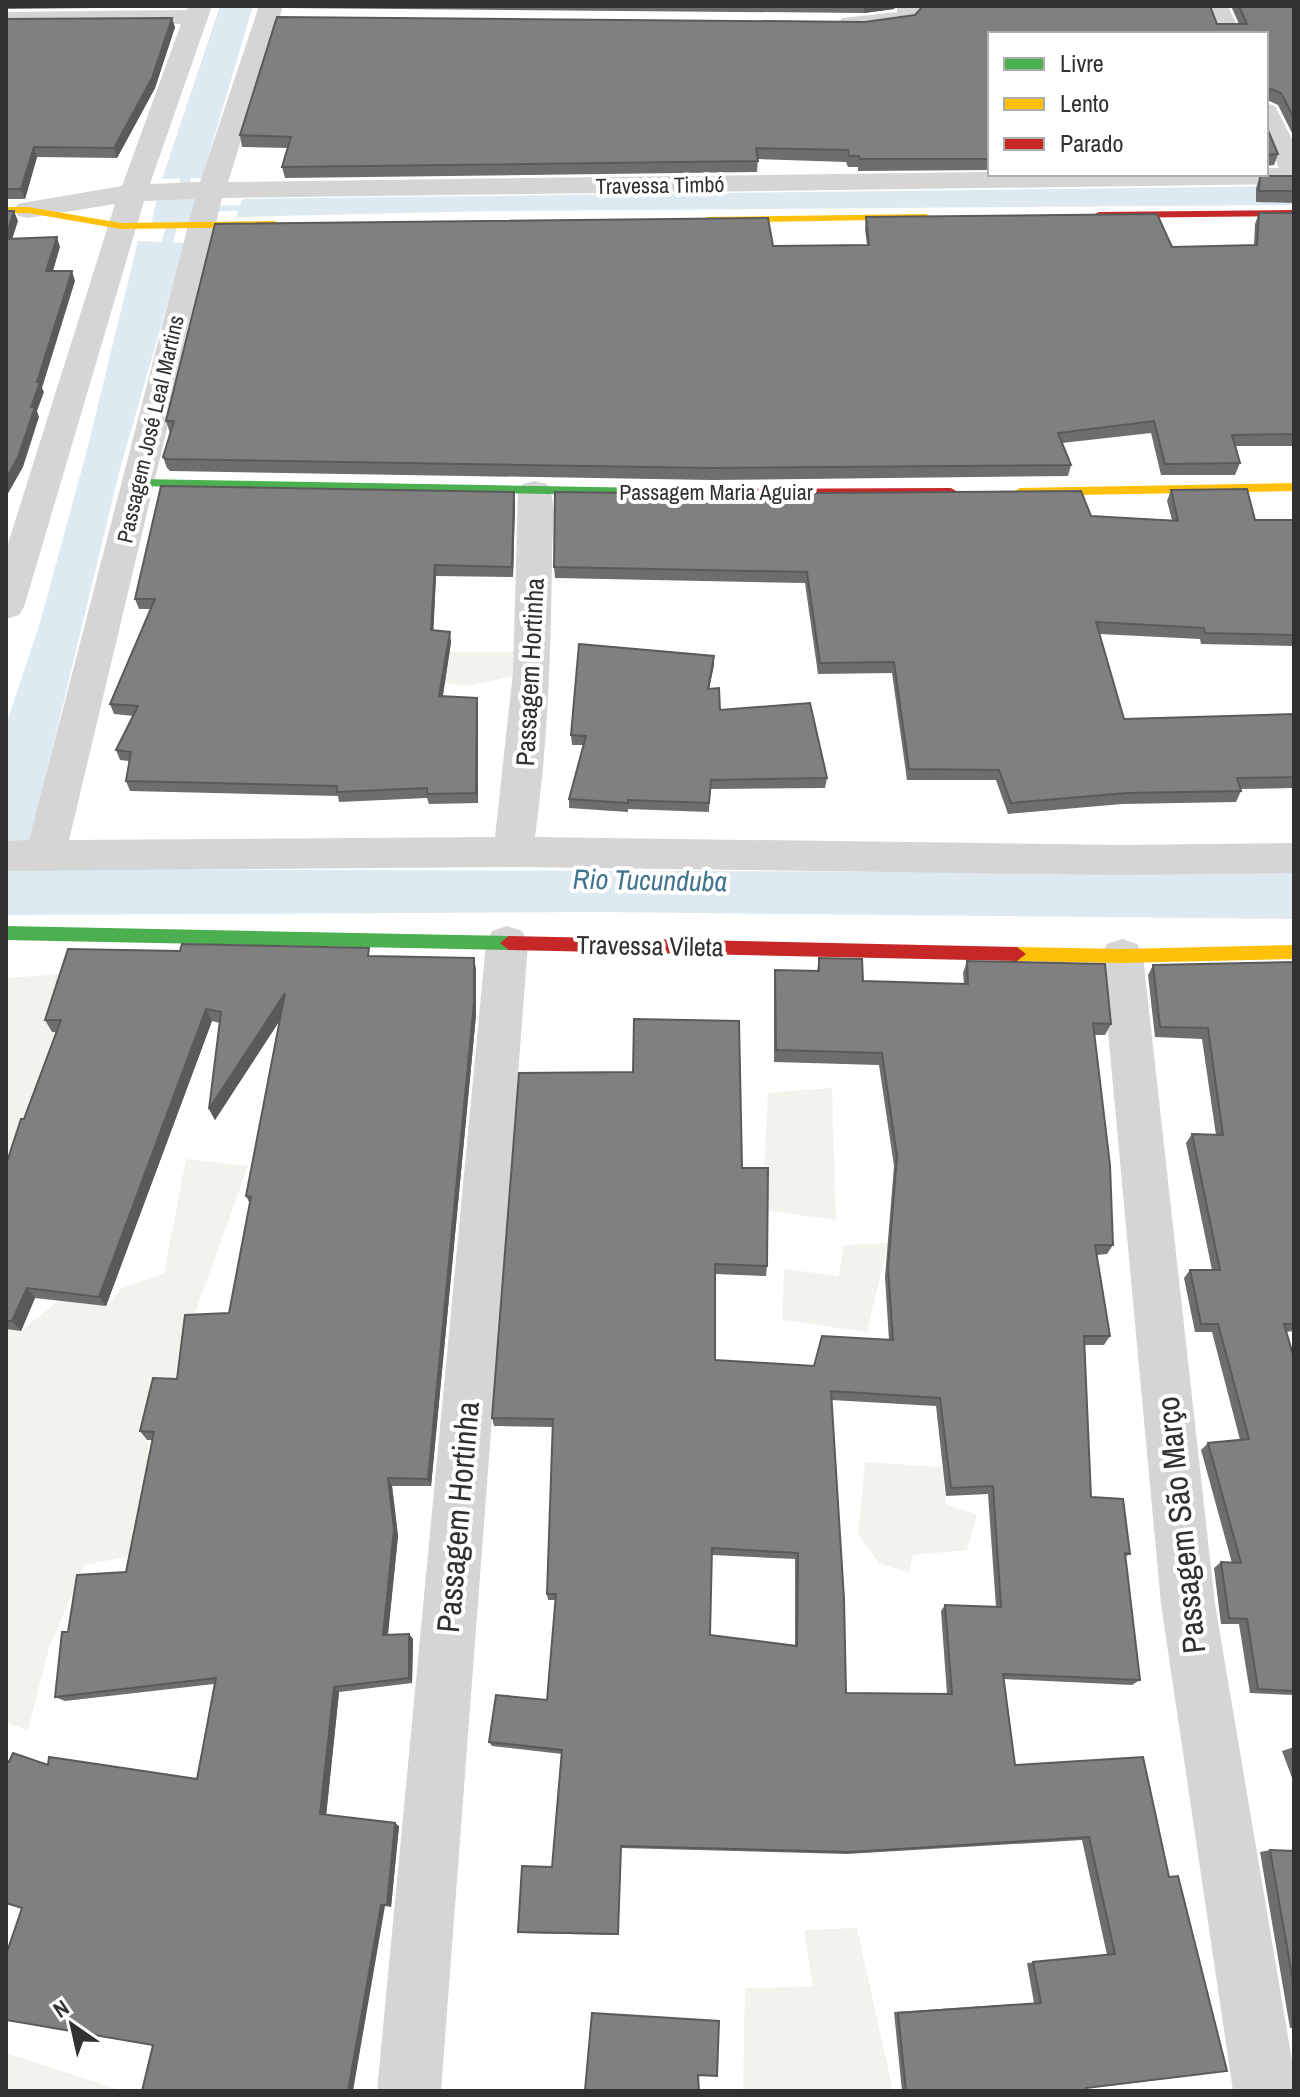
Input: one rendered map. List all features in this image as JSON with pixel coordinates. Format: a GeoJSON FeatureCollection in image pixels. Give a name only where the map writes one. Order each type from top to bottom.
{"type":"FeatureCollection","features":[{"type":"Feature","properties":{"kind":"street"},"geometry":{"type":"LineString","coordinates":[[832,23],[896,20],[909,14],[909,6]]}},
{"type":"Feature","properties":{"kind":"street"},"geometry":{"type":"LineString","coordinates":[[1216,6],[1228,32]]}},
{"type":"Feature","properties":{"kind":"street"},"geometry":{"type":"LineString","coordinates":[[6,19],[198,12],[145,192],[44,484],[6,607]]}},
{"type":"Feature","properties":{"kind":"street"},"geometry":{"type":"LineString","coordinates":[[269,12],[299,18]]}},
{"type":"Feature","properties":{"kind":"street","name":"Passagem José Leal Martins"},"geometry":{"type":"LineString","coordinates":[[45,857],[203,208],[269,12]]}},
{"type":"Feature","properties":{"kind":"street"},"geometry":{"type":"LineString","coordinates":[[1268,115],[1294,173]]}},
{"type":"Feature","properties":{"kind":"street","name":"Travessa Timbó"},"geometry":{"type":"LineString","coordinates":[[1268,174],[1294,173]]}},
{"type":"Feature","properties":{"kind":"street","name":"Travessa Timbó"},"geometry":{"type":"LineString","coordinates":[[17,210],[133,226],[203,208],[1200,176]]}},
{"type":"Feature","properties":{"kind":"street","name":"Travessa Timbó"},"geometry":{"type":"LineString","coordinates":[[17,210],[145,192],[203,208],[295,224]]}},
{"type":"Feature","properties":{"kind":"street"},"geometry":{"type":"LineString","coordinates":[[1088,215],[1294,213]]}},
{"type":"Feature","properties":{"kind":"street","name":"Travessa Timbó"},"geometry":{"type":"LineString","coordinates":[[691,220],[945,217]]}},
{"type":"Feature","properties":{"kind":"street","name":"Passagem Maria Aguiar"},"geometry":{"type":"LineString","coordinates":[[138,483],[535,491],[975,492]]}},
{"type":"Feature","properties":{"kind":"street"},"geometry":{"type":"LineString","coordinates":[[6,484],[44,484]]}},
{"type":"Feature","properties":{"kind":"street"},"geometry":{"type":"LineString","coordinates":[[1006,492],[1294,487]]}},
{"type":"Feature","properties":{"kind":"street","name":"Passagem Hortinha"},"geometry":{"type":"LineString","coordinates":[[513,852],[525,777],[535,600],[535,491]]}},
{"type":"Feature","properties":{"kind":"street"},"geometry":{"type":"LineString","coordinates":[[6,856],[513,852],[1121,860],[1294,858]]}},
{"type":"Feature","properties":{"kind":"street","name":"Travessa Vileta"},"geometry":{"type":"LineString","coordinates":[[6,933],[1122,956],[1294,952]]}},
{"type":"Feature","properties":{"kind":"street","name":"Passagem Hortinha"},"geometry":{"type":"LineString","coordinates":[[409,2091],[507,943]]}},
{"type":"Feature","properties":{"kind":"street","name":"Passagem São Março"},"geometry":{"type":"LineString","coordinates":[[1122,956],[1189,1617],[1265,2091]]}},
{"type":"Feature","properties":{"kind":"shaded area"},"geometry":{"type":"Polygon","coordinates":[[[379,651],[520,652],[521,674],[469,686],[379,674],[379,651]]]}},
{"type":"Feature","properties":{"kind":"shaded area"},"geometry":{"type":"Polygon","coordinates":[[[62,974],[64,1042],[26,1139],[6,1153],[6,986],[9,978],[62,974]]]}},
{"type":"Feature","properties":{"kind":"shaded area"},"geometry":{"type":"Polygon","coordinates":[[[832,1088],[836,1220],[762,1210],[768,1093],[832,1088]]]}},
{"type":"Feature","properties":{"kind":"shaded area"},"geometry":{"type":"Polygon","coordinates":[[[186,1159],[248,1166],[191,1324],[186,1373],[160,1387],[147,1439],[151,1490],[138,1555],[84,1565],[49,1648],[28,1730],[6,1723],[6,1329],[21,1331],[75,1287],[106,1306],[122,1288],[164,1274],[186,1159]]]}},
{"type":"Feature","properties":{"kind":"shaded area"},"geometry":{"type":"Polygon","coordinates":[[[888,1243],[867,1332],[782,1320],[784,1269],[839,1276],[844,1245],[888,1243]]]}},
{"type":"Feature","properties":{"kind":"shaded area"},"geometry":{"type":"Polygon","coordinates":[[[865,1462],[942,1467],[946,1504],[977,1515],[967,1550],[913,1555],[909,1573],[879,1563],[858,1534],[865,1462]]]}},
{"type":"Feature","properties":{"kind":"shaded area"},"geometry":{"type":"Polygon","coordinates":[[[857,1928],[893,2091],[743,2091],[745,1988],[813,1987],[804,1930],[857,1928]]]}},
{"type":"Feature","properties":{"kind":"shaded area"},"geometry":{"type":"Polygon","coordinates":[[[6,2053],[123,2091],[6,2091],[6,2053]]]}},
{"type":"Feature","properties":{"kind":"water"},"geometry":{"type":"Polygon","coordinates":[[[220,6],[253,6],[202,178],[162,179],[220,6]]]}},
{"type":"Feature","properties":{"kind":"water"},"geometry":{"type":"Polygon","coordinates":[[[1294,186],[1294,205],[494,211],[236,217],[242,199],[1294,186]]]}},
{"type":"Feature","properties":{"kind":"water"},"geometry":{"type":"Polygon","coordinates":[[[199,198],[192,223],[151,224],[157,199],[199,198]]]}},
{"type":"Feature","properties":{"kind":"water"},"geometry":{"type":"Polygon","coordinates":[[[138,241],[185,243],[120,469],[30,841],[6,842],[6,725],[40,623],[87,450],[138,241]]]}},
{"type":"Feature","properties":{"kind":"water","name":"Rio Tucunduba"},"geometry":{"type":"Polygon","coordinates":[[[6,869],[1294,873],[1294,919],[600,912],[6,915],[6,869]]]}},
{"type":"Feature","properties":{"kind":"building"},"geometry":{"type":"Polygon","coordinates":[[[923,6],[1210,6],[1217,24],[1247,24],[1239,6],[1294,6],[1294,118],[1281,93],[1271,89],[1268,91],[1268,32],[988,32],[988,159],[860,159],[859,156],[849,156],[848,150],[756,148],[758,161],[282,167],[291,137],[240,135],[277,17],[865,22],[915,15],[923,6]]]}},
{"type":"Feature","properties":{"kind":"building"},"geometry":{"type":"Polygon","coordinates":[[[172,18],[152,78],[114,148],[34,147],[21,189],[6,189],[6,19],[172,18]]]}},
{"type":"Feature","properties":{"kind":"building"},"geometry":{"type":"Polygon","coordinates":[[[1268,130],[1278,154],[1268,155],[1268,130]]]}},
{"type":"Feature","properties":{"kind":"building"},"geometry":{"type":"Polygon","coordinates":[[[1260,176],[1294,176],[1294,191],[1259,191],[1260,176]]]}},
{"type":"Feature","properties":{"kind":"building"},"geometry":{"type":"Polygon","coordinates":[[[6,211],[14,211],[6,237],[6,211]]]}},
{"type":"Feature","properties":{"kind":"building"},"geometry":{"type":"Polygon","coordinates":[[[1259,213],[1294,213],[1294,434],[1232,435],[1240,463],[1165,464],[1154,421],[1058,433],[1071,465],[712,468],[163,457],[174,421],[166,421],[215,224],[768,218],[773,246],[869,245],[866,217],[1157,214],[1172,247],[1257,245],[1259,213]]]}},
{"type":"Feature","properties":{"kind":"building"},"geometry":{"type":"Polygon","coordinates":[[[57,237],[46,271],[72,271],[37,382],[40,382],[31,407],[35,407],[18,457],[6,479],[6,239],[57,237]]]}},
{"type":"Feature","properties":{"kind":"building"},"geometry":{"type":"Polygon","coordinates":[[[161,486],[514,492],[512,567],[435,565],[431,630],[450,632],[439,696],[477,698],[476,793],[427,794],[427,788],[337,792],[337,786],[126,781],[131,752],[116,750],[138,706],[110,704],[155,599],[135,599],[161,486]]]}},
{"type":"Feature","properties":{"kind":"building"},"geometry":{"type":"Polygon","coordinates":[[[1247,489],[1255,520],[1294,520],[1294,635],[1205,633],[1204,628],[1096,622],[1124,719],[1294,714],[1294,777],[1237,778],[1241,791],[1126,793],[1011,803],[999,770],[909,769],[894,662],[820,663],[807,572],[554,567],[555,492],[1081,491],[1091,516],[1178,521],[1171,490],[1247,489]]]}},
{"type":"Feature","properties":{"kind":"building"},"geometry":{"type":"Polygon","coordinates":[[[579,644],[714,656],[708,689],[719,688],[720,710],[810,703],[827,778],[711,780],[709,803],[569,799],[586,736],[571,735],[579,644]]]}},
{"type":"Feature","properties":{"kind":"building"},"geometry":{"type":"Polygon","coordinates":[[[182,944],[369,948],[368,956],[474,958],[474,1003],[428,1479],[388,1478],[394,1529],[383,1635],[409,1634],[409,1678],[334,1687],[320,1814],[395,1823],[387,1905],[381,1905],[348,2091],[142,2091],[153,2045],[6,2020],[6,1955],[22,1908],[6,1903],[6,1761],[9,1762],[13,1753],[48,1765],[49,1757],[197,1779],[216,1678],[55,1697],[62,1632],[68,1632],[77,1575],[126,1572],[154,1432],[140,1431],[153,1378],[177,1379],[185,1315],[229,1313],[251,1197],[246,1196],[285,993],[209,1109],[221,1012],[206,1009],[99,1297],[27,1288],[12,1321],[6,1321],[6,1165],[61,1020],[45,1020],[68,949],[180,951],[182,944]]]}},
{"type":"Feature","properties":{"kind":"building"},"geometry":{"type":"Polygon","coordinates":[[[819,958],[862,959],[863,981],[968,984],[967,961],[1105,964],[1111,1024],[1093,1023],[1110,1165],[1113,1245],[1095,1245],[1110,1336],[1084,1336],[1091,1497],[1123,1499],[1130,1554],[1125,1553],[1140,1680],[1003,1674],[1015,1765],[1143,1757],[1169,1877],[1178,1876],[1227,2071],[1086,2088],[1087,2091],[906,2091],[898,2013],[1041,2003],[1033,1962],[1115,1954],[1089,1837],[850,1852],[621,1846],[618,1934],[518,1932],[522,1866],[552,1867],[562,1750],[489,1742],[496,1695],[547,1700],[556,1594],[547,1594],[553,1419],[492,1418],[519,1073],[633,1072],[634,1019],[739,1021],[742,1168],[768,1168],[767,1266],[715,1264],[715,1360],[814,1366],[822,1336],[893,1340],[888,1268],[897,1156],[882,1053],[776,1050],[775,970],[819,971],[819,958]],[[831,1391],[844,1599],[846,1693],[952,1694],[945,1605],[1001,1607],[993,1486],[951,1488],[940,1398],[831,1391]],[[712,1548],[710,1635],[797,1646],[798,1553],[712,1548]]]}},
{"type":"Feature","properties":{"kind":"building"},"geometry":{"type":"Polygon","coordinates":[[[1294,962],[1294,1324],[1284,1324],[1294,1358],[1294,1691],[1258,1689],[1247,1619],[1229,1618],[1221,1562],[1241,1563],[1208,1443],[1249,1439],[1218,1324],[1201,1324],[1190,1270],[1220,1270],[1192,1134],[1223,1135],[1208,1028],[1160,1027],[1153,965],[1294,962]]]}},
{"type":"Feature","properties":{"kind":"building"},"geometry":{"type":"Polygon","coordinates":[[[1270,1850],[1294,1851],[1294,1987],[1270,1850]]]}},
{"type":"Feature","properties":{"kind":"building"},"geometry":{"type":"Polygon","coordinates":[[[592,2013],[719,2021],[717,2076],[698,2075],[699,2091],[567,2091],[585,2090],[592,2013]]]}},
{"type":"Feature","properties":{"kind":"waterway"},"geometry":{"type":"LineString","coordinates":[[161,263],[192,157]]}},
{"type":"Feature","properties":{"kind":"waterway"},"geometry":{"type":"LineString","coordinates":[[198,209],[260,208]]}},
{"type":"Feature","properties":{"kind":"traffic: fast"},"geometry":{"type":"LineString","coordinates":[[138,483],[706,493]]}},
{"type":"Feature","properties":{"kind":"traffic: fast"},"geometry":{"type":"LineString","coordinates":[[6,933],[509,943]]}},
{"type":"Feature","properties":{"kind":"traffic: slow"},"geometry":{"type":"LineString","coordinates":[[6,210],[28,210],[121,226],[274,224]]}},
{"type":"Feature","properties":{"kind":"traffic: slow"},"geometry":{"type":"LineString","coordinates":[[707,220],[926,217]]}},
{"type":"Feature","properties":{"kind":"traffic: slow"},"geometry":{"type":"LineString","coordinates":[[1020,492],[1294,487]]}},
{"type":"Feature","properties":{"kind":"traffic: slow"},"geometry":{"type":"LineString","coordinates":[[1017,954],[1122,956],[1294,952]]}},
{"type":"Feature","properties":{"kind":"traffic: jam"},"geometry":{"type":"LineString","coordinates":[[1099,215],[1294,213]]}},
{"type":"Feature","properties":{"kind":"traffic: jam"},"geometry":{"type":"LineString","coordinates":[[706,493],[951,492]]}},
{"type":"Feature","properties":{"kind":"traffic: jam"},"geometry":{"type":"LineString","coordinates":[[509,943],[1017,954]]}}]}
